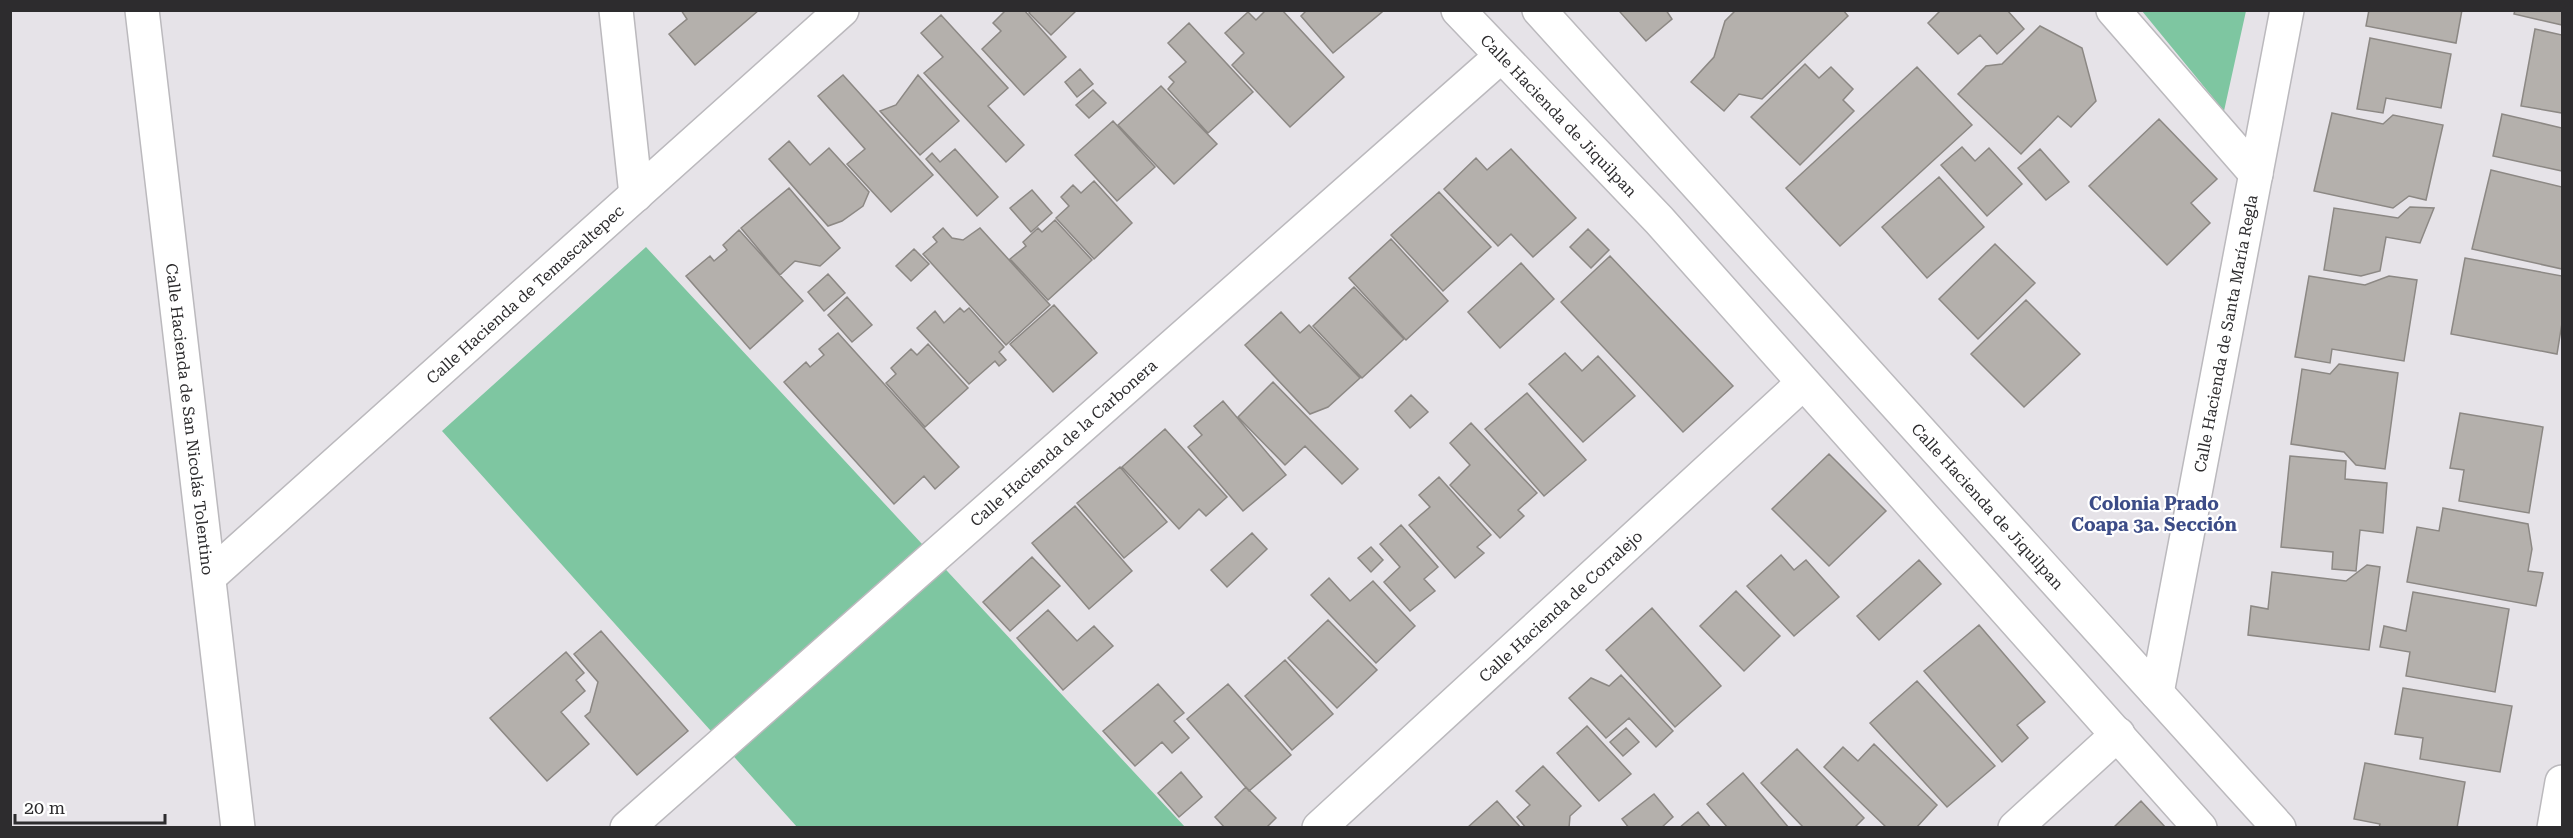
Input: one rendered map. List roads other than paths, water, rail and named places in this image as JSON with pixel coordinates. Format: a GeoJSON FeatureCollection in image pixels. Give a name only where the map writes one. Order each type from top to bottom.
{"type":"FeatureCollection","features":[{"type":"Feature","properties":{"kind":"street","name":"Calle Hacienda de San Nicolás Tolentino"},"geometry":{"type":"LineString","coordinates":[[142,10],[238,828]]}},
{"type":"Feature","properties":{"kind":"street"},"geometry":{"type":"LineString","coordinates":[[616,10],[636,195]]}},
{"type":"Feature","properties":{"kind":"street","name":"Calle Hacienda de Temascaltepec"},"geometry":{"type":"LineString","coordinates":[[209,578],[842,10]]}},
{"type":"Feature","properties":{"kind":"street","name":"Calle Hacienda de Jiquilpan"},"geometry":{"type":"LineString","coordinates":[[1458,10],[1500,57],[1659,220],[2200,828]]}},
{"type":"Feature","properties":{"kind":"street","name":"Calle Hacienda de Jiquilpan"},"geometry":{"type":"LineString","coordinates":[[1539,10],[2279,828]]}},
{"type":"Feature","properties":{"kind":"street"},"geometry":{"type":"LineString","coordinates":[[2113,10],[2256,174]]}},
{"type":"Feature","properties":{"kind":"street","name":"Calle Hacienda de Santa María Regla"},"geometry":{"type":"LineString","coordinates":[[2157,693],[2287,10]]}},
{"type":"Feature","properties":{"kind":"street","name":"Calle Hacienda de la Carbonera"},"geometry":{"type":"LineString","coordinates":[[627,828],[1500,57]]}},
{"type":"Feature","properties":{"kind":"street"},"geometry":{"type":"LineString","coordinates":[[1659,220],[1697,185]]}},
{"type":"Feature","properties":{"kind":"street","name":"Calle Hacienda de Corralejo"},"geometry":{"type":"LineString","coordinates":[[1318,828],[1803,382]]}},
{"type":"Feature","properties":{"kind":"street"},"geometry":{"type":"LineString","coordinates":[[2015,828],[2118,734]]}},
{"type":"Feature","properties":{"kind":"street"},"geometry":{"type":"LineString","coordinates":[[2554,828],[2562,782]]}},
{"type":"Feature","properties":{"kind":"district","name":"Colonia Prado Coapa 3a. Sección"},"geometry":{"type":"Point","coordinates":[2154,513]}}]}
